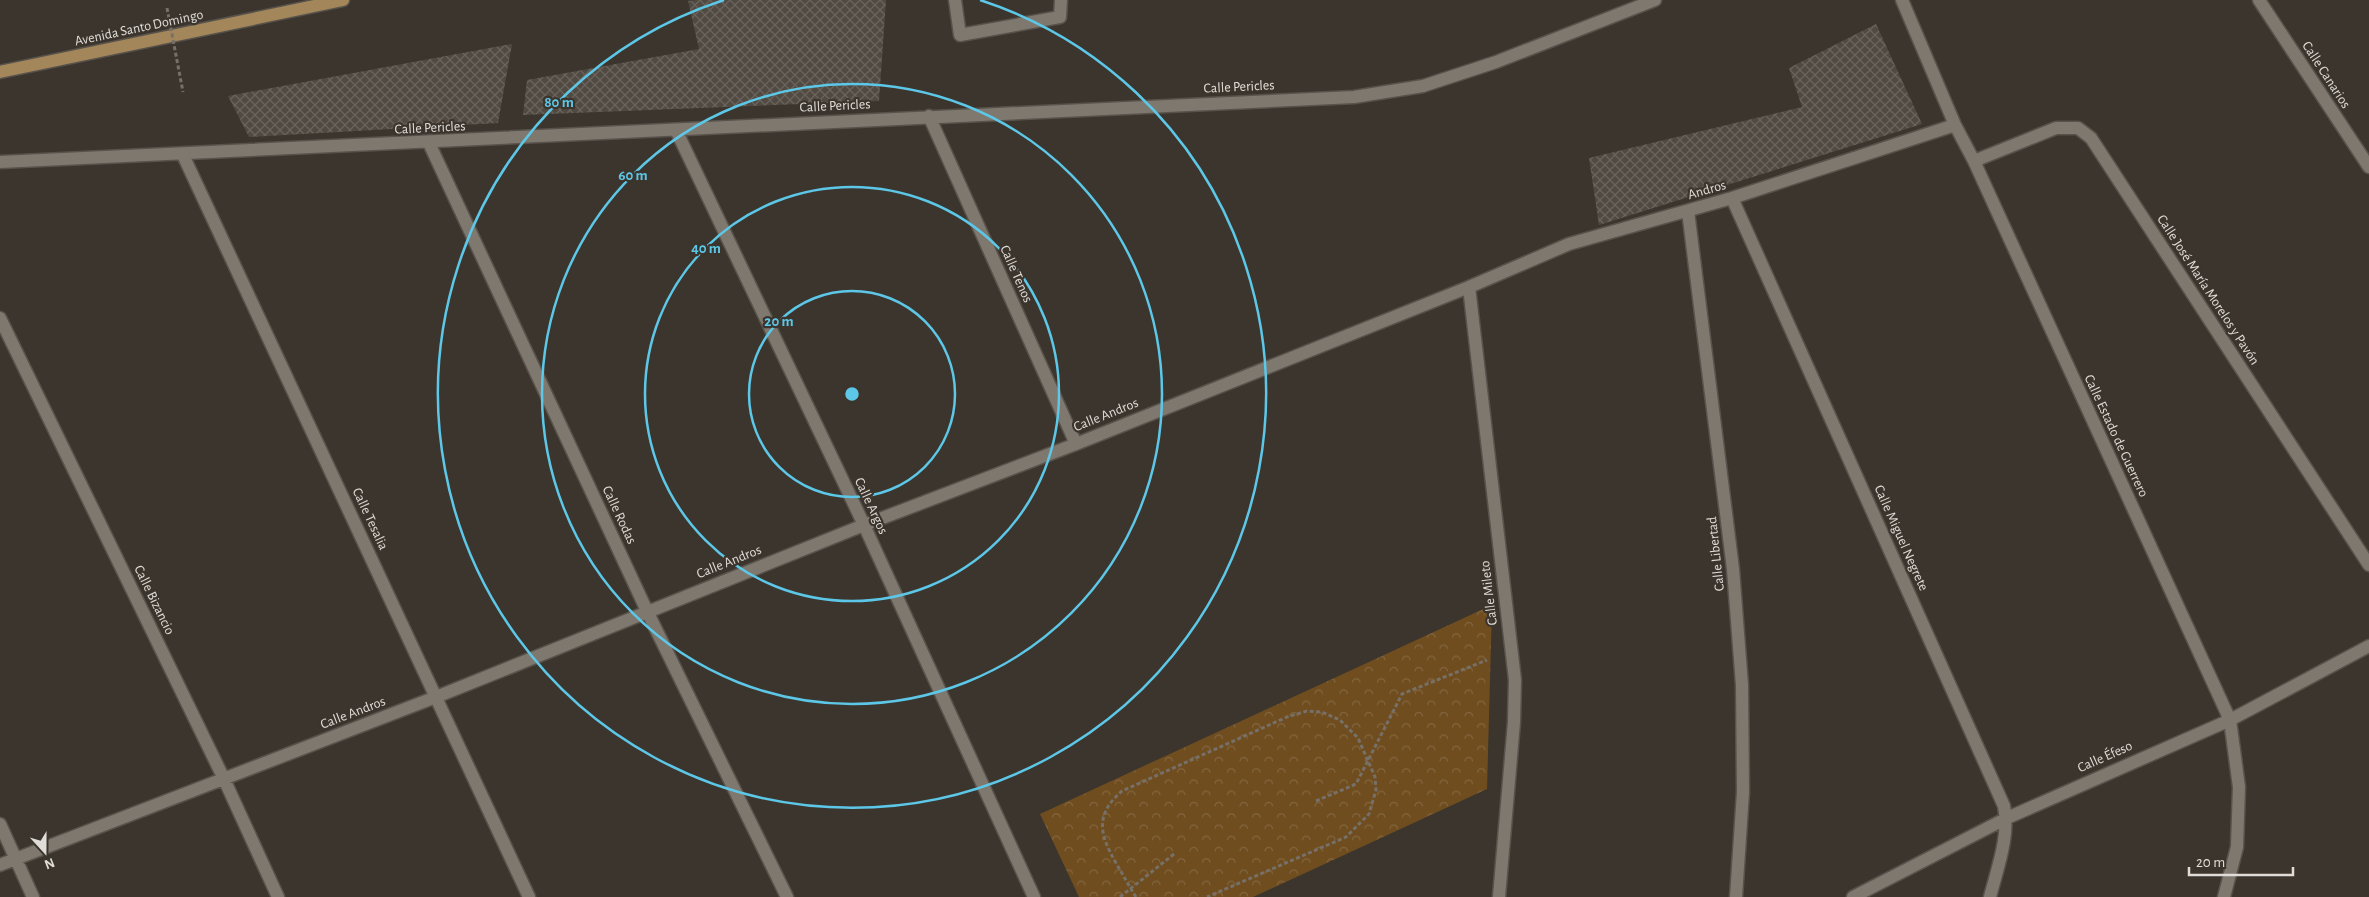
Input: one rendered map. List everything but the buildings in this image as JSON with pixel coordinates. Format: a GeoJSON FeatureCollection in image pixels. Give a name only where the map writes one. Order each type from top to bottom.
{"type":"FeatureCollection","features":[{"type":"Feature","properties":{"kind":"main road","name":"Avenida Santo Domingo"},"geometry":{"type":"LineString","coordinates":[[0,72],[343,0]]}},
{"type":"Feature","properties":{"kind":"street"},"geometry":{"type":"LineString","coordinates":[[955,0],[960,36],[1060,17],[1060,0]]}},
{"type":"Feature","properties":{"kind":"street","name":"Calle Pericles"},"geometry":{"type":"LineString","coordinates":[[0,162],[183,155],[1354,96],[1423,86],[1496,62],[1655,0]]}},
{"type":"Feature","properties":{"kind":"street","name":"Calle Estado de Guerrero"},"geometry":{"type":"LineString","coordinates":[[1902,0],[1955,125],[1974,160],[2230,720],[2239,787],[2237,847],[2224,897]]}},
{"type":"Feature","properties":{"kind":"street","name":"Calle Canarios"},"geometry":{"type":"LineString","coordinates":[[2258,0],[2369,167]]}},
{"type":"Feature","properties":{"kind":"street","name":"Calle Tenos"},"geometry":{"type":"LineString","coordinates":[[929,116],[1076,444]]}},
{"type":"Feature","properties":{"kind":"street","name":"Andros"},"geometry":{"type":"LineString","coordinates":[[1469,287],[1569,244],[1732,198],[1955,125]]}},
{"type":"Feature","properties":{"kind":"street","name":"Calle José María Morelos y Pavón"},"geometry":{"type":"LineString","coordinates":[[1974,160],[2056,128],[2078,128],[2090,138],[2369,565]]}},
{"type":"Feature","properties":{"kind":"street","name":"Calle Argos"},"geometry":{"type":"LineString","coordinates":[[676,130],[864,524],[1034,897]]}},
{"type":"Feature","properties":{"kind":"street","name":"Calle Rodas"},"geometry":{"type":"LineString","coordinates":[[429,143],[647,611],[787,897]]}},
{"type":"Feature","properties":{"kind":"street","name":"Calle Tesalia"},"geometry":{"type":"LineString","coordinates":[[183,155],[529,897]]}},
{"type":"Feature","properties":{"kind":"street","name":"Calle Miguel Negrete"},"geometry":{"type":"LineString","coordinates":[[1732,198],[2000,794],[2007,818],[2001,855],[1990,897]]}},
{"type":"Feature","properties":{"kind":"street","name":"Calle Libertad"},"geometry":{"type":"LineString","coordinates":[[1688,210],[1733,569],[1742,685],[1743,792],[1736,897]]}},
{"type":"Feature","properties":{"kind":"street","name":"Calle Andros"},"geometry":{"type":"LineString","coordinates":[[0,865],[436,697],[864,524],[1076,444],[1469,287]]}},
{"type":"Feature","properties":{"kind":"street","name":"Calle Mileto"},"geometry":{"type":"LineString","coordinates":[[1469,287],[1515,680],[1514,722],[1498,897]]}},
{"type":"Feature","properties":{"kind":"street","name":"Calle Bizancio"},"geometry":{"type":"LineString","coordinates":[[0,318],[224,779],[278,897]]}},
{"type":"Feature","properties":{"kind":"street","name":"Calle Éfeso"},"geometry":{"type":"LineString","coordinates":[[1853,897],[2007,818],[2230,720],[2369,646]]}},
{"type":"Feature","properties":{"kind":"street"},"geometry":{"type":"LineString","coordinates":[[0,824],[33,897]]}},
{"type":"Feature","properties":{"kind":"path"},"geometry":{"type":"LineString","coordinates":[[167,8],[182,92]]}},
{"type":"Feature","properties":{"kind":"path"},"geometry":{"type":"LineString","coordinates":[[1316,801],[1356,784],[1370,760],[1402,694],[1511,650]]}},
{"type":"Feature","properties":{"kind":"path"},"geometry":{"type":"LineString","coordinates":[[1136,897],[1104,843],[1102,828],[1104,814],[1112,799],[1122,791],[1287,717],[1307,711],[1322,712],[1340,720],[1358,738],[1370,760],[1375,777],[1376,790],[1369,814],[1360,826],[1346,837],[1207,897]]}},
{"type":"Feature","properties":{"kind":"path"},"geometry":{"type":"LineString","coordinates":[[1120,897],[1174,854]]}},
{"type":"Feature","properties":{"kind":"green space"},"geometry":{"type":"Polygon","coordinates":[[[1492,605],[1487,789],[1253,897],[1079,897],[1040,814],[1492,605]]]}}]}
